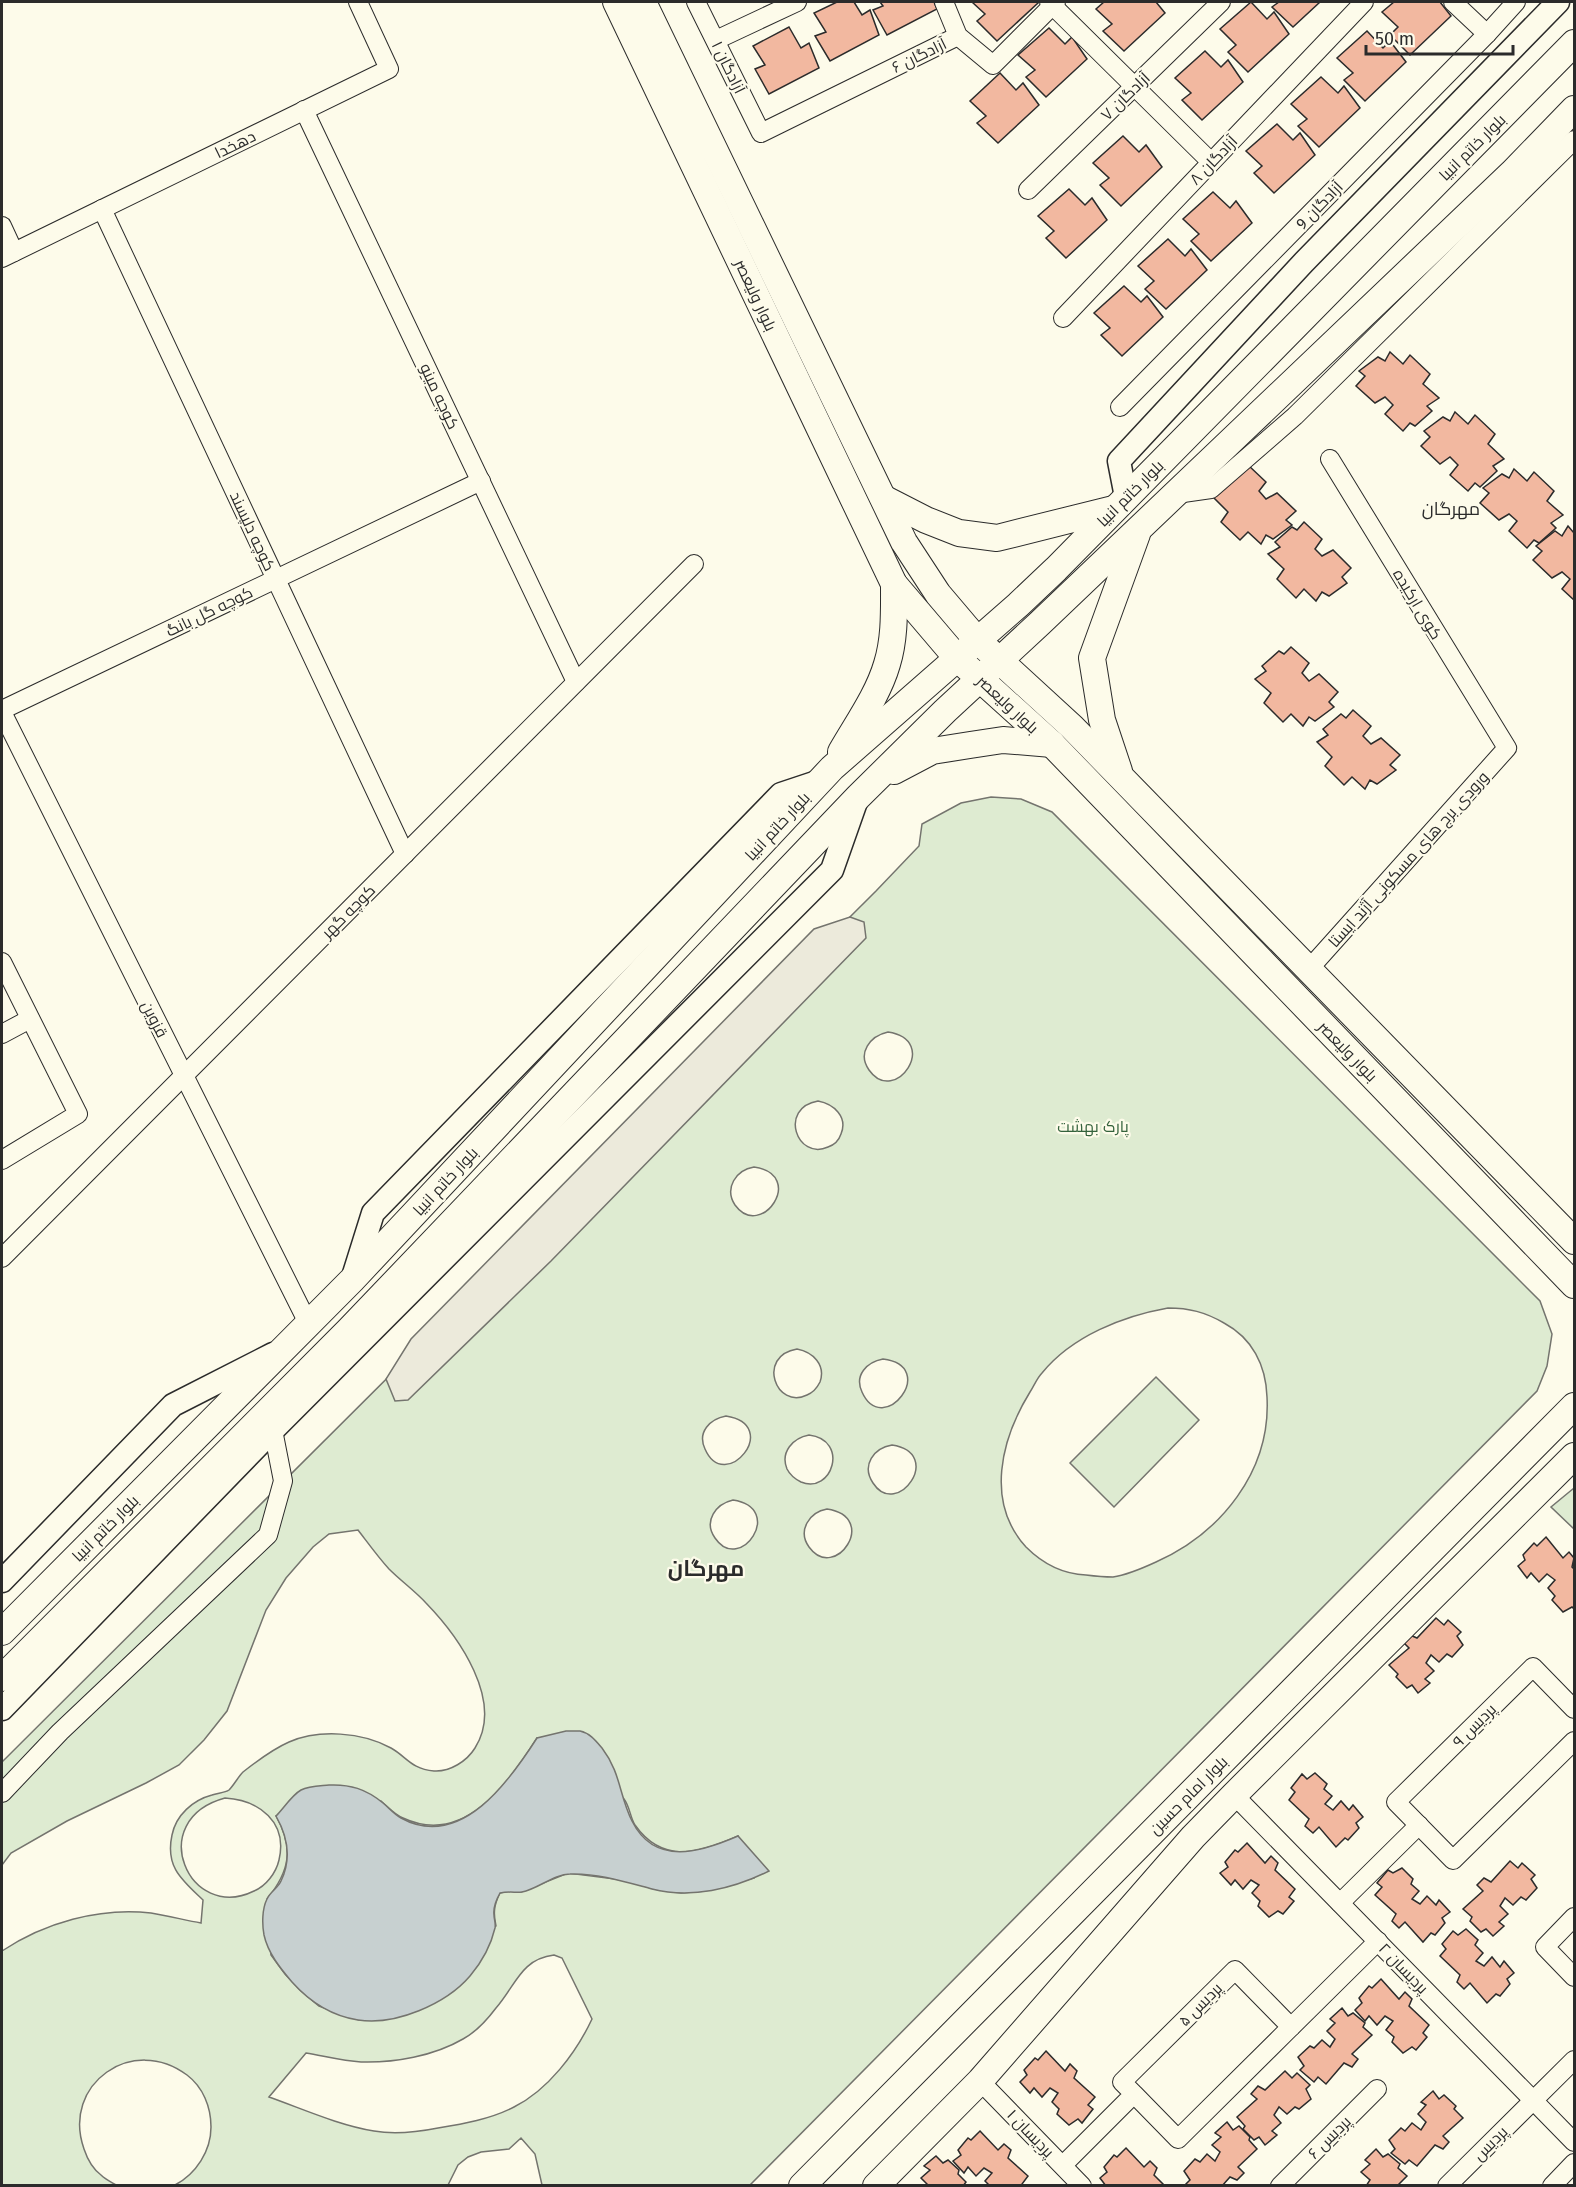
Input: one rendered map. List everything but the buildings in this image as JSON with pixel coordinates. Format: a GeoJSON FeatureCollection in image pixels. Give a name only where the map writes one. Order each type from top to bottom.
{"type":"FeatureCollection","features":[{"type":"Feature","properties":{"kind":"main road","name":"بلوار ولیعصر"},"geometry":{"type":"LineString","coordinates":[[616,2],[894,584],[957,658],[990,670],[1072,727],[1575,1241]]}},
{"type":"Feature","properties":{"kind":"main road","name":"بلوار ولیعصر"},"geometry":{"type":"LineString","coordinates":[[643,2],[907,547],[938,594],[977,640],[990,670],[1052,744],[1574,1285]]}},
{"type":"Feature","properties":{"kind":"main road","name":"بلوار خاتم انبیا"},"geometry":{"type":"LineString","coordinates":[[2,1632],[309,1325],[832,770],[1026,598],[1575,43]]}},
{"type":"Feature","properties":{"kind":"main road","name":"بلوار خاتم انبیا"},"geometry":{"type":"LineString","coordinates":[[2,1678],[349,1330],[868,787],[1512,173],[1575,109]]}},
{"type":"Feature","properties":{"kind":"main road"},"geometry":{"type":"LineString","coordinates":[[885,499],[926,520],[959,533],[998,538],[1121,502]]}},
{"type":"Feature","properties":{"kind":"main road"},"geometry":{"type":"LineString","coordinates":[[1096,528],[1101,546],[1118,548]]}},
{"type":"Feature","properties":{"kind":"main road"},"geometry":{"type":"LineString","coordinates":[[1121,777],[1102,720],[1092,658],[1138,529]]}},
{"type":"Feature","properties":{"kind":"main road"},"geometry":{"type":"LineString","coordinates":[[883,559],[898,558],[903,555],[907,547]]}},
{"type":"Feature","properties":{"kind":"main road"},"geometry":{"type":"LineString","coordinates":[[832,770],[869,704],[887,665],[893,629],[894,584]]}},
{"type":"Feature","properties":{"kind":"main road"},"geometry":{"type":"LineString","coordinates":[[832,770],[856,764],[864,772],[868,787],[932,752],[1003,740],[1052,744]]}},
{"type":"Feature","properties":{"kind":"main road"},"geometry":{"type":"LineString","coordinates":[[578,1039],[603,1064]]}},
{"type":"Feature","properties":{"kind":"main road","name":"بلوار امام حسین"},"geometry":{"type":"LineString","coordinates":[[802,2186],[1575,1406]]}},
{"type":"Feature","properties":{"kind":"main road","name":"بلوار امام حسین"},"geometry":{"type":"LineString","coordinates":[[876,2186],[980,2081],[1193,1837],[1575,1456]]}},
{"type":"Feature","properties":{"kind":"main road"},"geometry":{"type":"LineString","coordinates":[[1166,1818],[1193,1837]]}},
{"type":"Feature","properties":{"kind":"street","name":"دهخدا"},"geometry":{"type":"LineString","coordinates":[[8,255],[389,69],[358,2]]}},
{"type":"Feature","properties":{"kind":"street","name":"آزادگان ۱"},"geometry":{"type":"LineString","coordinates":[[696,2],[760,133]]}},
{"type":"Feature","properties":{"kind":"street"},"geometry":{"type":"LineString","coordinates":[[716,40],[797,2]]}},
{"type":"Feature","properties":{"kind":"street"},"geometry":{"type":"LineString","coordinates":[[944,2],[958,36]]}},
{"type":"Feature","properties":{"kind":"street","name":"آزادگان ۷"},"geometry":{"type":"LineString","coordinates":[[1028,190],[1221,2]]}},
{"type":"Feature","properties":{"kind":"street","name":"آزادگان ۸"},"geometry":{"type":"LineString","coordinates":[[1063,318],[1364,2]]}},
{"type":"Feature","properties":{"kind":"street"},"geometry":{"type":"LineString","coordinates":[[1453,2],[1487,34]]}},
{"type":"Feature","properties":{"kind":"street","name":"آزادگان 9"},"geometry":{"type":"LineString","coordinates":[[1120,407],[1516,2]]}},
{"type":"Feature","properties":{"kind":"street"},"geometry":{"type":"LineString","coordinates":[[1121,502],[1119,461],[1304,262],[1558,2]]}},
{"type":"Feature","properties":{"kind":"street"},"geometry":{"type":"LineString","coordinates":[[1052,3],[1211,162]]}},
{"type":"Feature","properties":{"kind":"street","name":"آزادگان ۶"},"geometry":{"type":"LineString","coordinates":[[760,133],[958,36],[993,65],[1052,3]]}},
{"type":"Feature","properties":{"kind":"street","name":"کوچه مینو"},"geometry":{"type":"LineString","coordinates":[[304,110],[576,682]]}},
{"type":"Feature","properties":{"kind":"street"},"geometry":{"type":"LineString","coordinates":[[1176,494],[1211,489],[1295,416],[1575,140]]}},
{"type":"Feature","properties":{"kind":"street","name":"کوچه دلپسند"},"geometry":{"type":"LineString","coordinates":[[102,209],[405,854]]}},
{"type":"Feature","properties":{"kind":"street"},"geometry":{"type":"LineString","coordinates":[[2,226],[8,255]]}},
{"type":"Feature","properties":{"kind":"street","name":"کوی ارکیده"},"geometry":{"type":"LineString","coordinates":[[1330,459],[1507,748]]}},
{"type":"Feature","properties":{"kind":"street","name":"کوچه گل بانگ"},"geometry":{"type":"LineString","coordinates":[[2,711],[481,481]]}},
{"type":"Feature","properties":{"kind":"street","name":"کوچه گهر"},"geometry":{"type":"LineString","coordinates":[[2,1258],[694,564]]}},
{"type":"Feature","properties":{"kind":"street","name":"قزوین"},"geometry":{"type":"LineString","coordinates":[[2,711],[309,1325]]}},
{"type":"Feature","properties":{"kind":"street","name":"ورودی برج های مسکونی آژند ایستا"},"geometry":{"type":"LineString","coordinates":[[1309,969],[1507,748]]}},
{"type":"Feature","properties":{"kind":"street"},"geometry":{"type":"LineString","coordinates":[[352,1280],[373,1213],[781,794],[832,770]]}},
{"type":"Feature","properties":{"kind":"street"},"geometry":{"type":"LineString","coordinates":[[2,1709],[273,1430],[832,870],[868,787]]}},
{"type":"Feature","properties":{"kind":"street"},"geometry":{"type":"LineString","coordinates":[[2,962],[78,1114],[2,1160]]}},
{"type":"Feature","properties":{"kind":"street"},"geometry":{"type":"LineString","coordinates":[[2,1034],[30,1019]]}},
{"type":"Feature","properties":{"kind":"street"},"geometry":{"type":"LineString","coordinates":[[2,1581],[173,1406],[285,1348]]}},
{"type":"Feature","properties":{"kind":"street"},"geometry":{"type":"LineString","coordinates":[[2,1792],[60,1732],[268,1535],[283,1481],[273,1430]]}},
{"type":"Feature","properties":{"kind":"street","name":"پردیس ۹"},"geometry":{"type":"LineString","coordinates":[[1575,1709],[1533,1667],[1396,1802],[1454,1860],[1575,1741]]}},
{"type":"Feature","properties":{"kind":"street","name":"پردیسان ۲"},"geometry":{"type":"LineString","coordinates":[[1234,1795],[1575,2142]]}},
{"type":"Feature","properties":{"kind":"street"},"geometry":{"type":"LineString","coordinates":[[1340,1903],[1419,1825]]}},
{"type":"Feature","properties":{"kind":"street"},"geometry":{"type":"LineString","coordinates":[[1575,1917],[1545,1947],[1575,1977]]}},
{"type":"Feature","properties":{"kind":"street"},"geometry":{"type":"LineString","coordinates":[[1063,2165],[1134,2094],[1178,2139],[1378,1941]]}},
{"type":"Feature","properties":{"kind":"street","name":"پردیس ۵"},"geometry":{"type":"LineString","coordinates":[[1134,2094],[1122,2082],[1235,1970],[1290,2027]]}},
{"type":"Feature","properties":{"kind":"street","name":"پردیس"},"geometry":{"type":"LineString","coordinates":[[1447,2186],[1575,2060]]}},
{"type":"Feature","properties":{"kind":"street","name":"پردیسان ۱"},"geometry":{"type":"LineString","coordinates":[[980,2081],[1082,2186]]}},
{"type":"Feature","properties":{"kind":"street","name":"پردیس ۶"},"geometry":{"type":"LineString","coordinates":[[1280,2186],[1377,2089]]}},
{"type":"Feature","properties":{"kind":"street"},"geometry":{"type":"LineString","coordinates":[[1552,2186],[1575,2163]]}},
{"type":"Feature","properties":{"kind":"green space","name":"پارک بهشت"},"geometry":{"type":"Polygon","coordinates":[[[991,797],[1021,799],[1052,812],[1540,1301],[1552,1334],[1547,1366],[1537,1391],[750,2185],[542,2185],[535,2154],[521,2138],[509,2149],[481,2152],[468,2157],[458,2165],[448,2185],[175,2185],[196,2168],[205,2153],[210,2136],[210,2112],[202,2091],[187,2075],[166,2064],[145,2060],[125,2063],[107,2072],[92,2086],[83,2104],[80,2125],[85,2152],[95,2170],[116,2185],[2,2185],[2,1951],[54,1925],[112,1912],[151,1913],[201,1923],[203,1900],[182,1879],[171,1856],[170,1846],[174,1828],[186,1809],[205,1797],[229,1790],[243,1772],[277,1748],[314,1735],[340,1734],[367,1738],[391,1748],[420,1768],[434,1771],[446,1770],[472,1753],[483,1730],[484,1710],[481,1690],[474,1670],[451,1633],[422,1599],[389,1569],[358,1530],[329,1534],[313,1547],[286,1578],[266,1610],[227,1711],[204,1740],[179,1765],[67,1821],[11,1853],[2,1865],[2,1762],[876,891],[919,846],[922,824],[961,803],[991,797]],[[888,1032],[876,1037],[867,1046],[864,1057],[866,1064],[879,1079],[890,1081],[900,1076],[908,1068],[912,1057],[911,1047],[903,1037],[888,1032]],[[818,1101],[806,1106],[798,1113],[795,1122],[796,1132],[801,1140],[808,1147],[817,1149],[834,1144],[843,1128],[838,1112],[818,1101]],[[754,1167],[742,1172],[731,1186],[735,1205],[745,1214],[756,1215],[766,1211],[774,1202],[778,1192],[777,1181],[769,1172],[754,1167]],[[1168,1308],[1116,1322],[1068,1348],[1040,1375],[1020,1410],[1005,1450],[1002,1491],[1005,1510],[1013,1529],[1026,1547],[1039,1558],[1069,1573],[1113,1577],[1129,1573],[1180,1550],[1221,1517],[1237,1496],[1251,1474],[1266,1424],[1267,1397],[1264,1374],[1250,1345],[1234,1329],[1203,1313],[1176,1308],[1168,1308]],[[797,1349],[784,1354],[777,1361],[774,1371],[779,1389],[796,1398],[813,1392],[820,1382],[821,1370],[817,1360],[797,1349]],[[883,1359],[867,1366],[861,1375],[860,1386],[871,1404],[882,1408],[893,1404],[902,1396],[907,1385],[907,1374],[899,1364],[883,1359]],[[726,1416],[710,1423],[703,1437],[705,1449],[714,1461],[725,1465],[735,1461],[750,1443],[750,1431],[742,1422],[726,1416]],[[809,1435],[793,1443],[785,1457],[787,1469],[801,1482],[812,1484],[821,1481],[828,1474],[832,1465],[833,1455],[829,1446],[822,1439],[809,1435]],[[892,1445],[871,1458],[868,1470],[873,1483],[883,1492],[894,1494],[904,1489],[916,1470],[915,1460],[907,1450],[892,1445]],[[733,1500],[717,1509],[710,1525],[715,1538],[725,1547],[736,1549],[746,1544],[753,1536],[757,1525],[756,1515],[748,1505],[733,1500]],[[827,1509],[811,1518],[804,1534],[809,1547],[819,1556],[830,1557],[840,1553],[848,1544],[851,1534],[850,1523],[843,1514],[827,1509]],[[537,1738],[499,1790],[465,1817],[446,1824],[425,1825],[403,1818],[381,1801],[276,1816],[285,1839],[287,1859],[281,1879],[267,1899],[271,1955],[285,1974],[319,2006],[359,2020],[496,1926],[495,1909],[500,1893],[512,1890],[521,1892],[568,1873],[623,1880],[654,1889],[681,1893],[705,1891],[754,1878],[738,1836],[696,1851],[670,1851],[658,1846],[646,1838],[635,1825],[628,1805],[622,1797],[537,1738]],[[225,1798],[200,1810],[186,1826],[181,1846],[185,1865],[195,1881],[211,1893],[231,1897],[254,1891],[266,1882],[278,1865],[281,1847],[275,1824],[259,1808],[249,1803],[225,1798]],[[554,1955],[543,1957],[526,1967],[485,2021],[468,2036],[452,2045],[414,2057],[374,2062],[347,2061],[306,2053],[269,2097],[347,2125],[390,2133],[423,2131],[467,2123],[514,2107],[538,2091],[560,2069],[578,2045],[592,2019],[562,1958],[554,1955]]]}},
{"type":"Feature","properties":{"kind":"green space"},"geometry":{"type":"Polygon","coordinates":[[[1156,1377],[1199,1420],[1114,1507],[1070,1463],[1156,1377]]]}},
{"type":"Feature","properties":{"kind":"green space"},"geometry":{"type":"Polygon","coordinates":[[[1574,1488],[1574,1529],[1551,1507],[1574,1488]]]}},
{"type":"Feature","properties":{"kind":"shaded area"},"geometry":{"type":"Polygon","coordinates":[[[850,917],[864,922],[866,938],[551,1261],[408,1400],[395,1401],[386,1379],[411,1339],[814,929],[850,917]]]}},
{"type":"Feature","properties":{"kind":"shaded area"},"geometry":{"type":"Polygon","coordinates":[[[566,1731],[580,1731],[587,1734],[602,1748],[613,1766],[632,1821],[642,1836],[653,1845],[680,1852],[709,1847],[738,1836],[769,1871],[741,1883],[697,1892],[667,1892],[601,1876],[570,1874],[558,1876],[522,1892],[500,1893],[494,1906],[493,1934],[485,1954],[470,1976],[448,1996],[434,2004],[388,2020],[358,2020],[339,2015],[322,2007],[292,1982],[268,1948],[263,1921],[267,1899],[280,1883],[287,1864],[286,1840],[276,1816],[294,1795],[311,1787],[337,1785],[351,1787],[370,1794],[401,1818],[423,1826],[444,1825],[463,1818],[481,1806],[513,1773],[537,1738],[566,1731]]]}},
{"type":"Feature","properties":{"kind":"district","name":"مهرگان"},"geometry":{"type":"Point","coordinates":[1451,509]}},
{"type":"Feature","properties":{"kind":"district","name":"مهرگان"},"geometry":{"type":"Point","coordinates":[706,1568]}}]}
